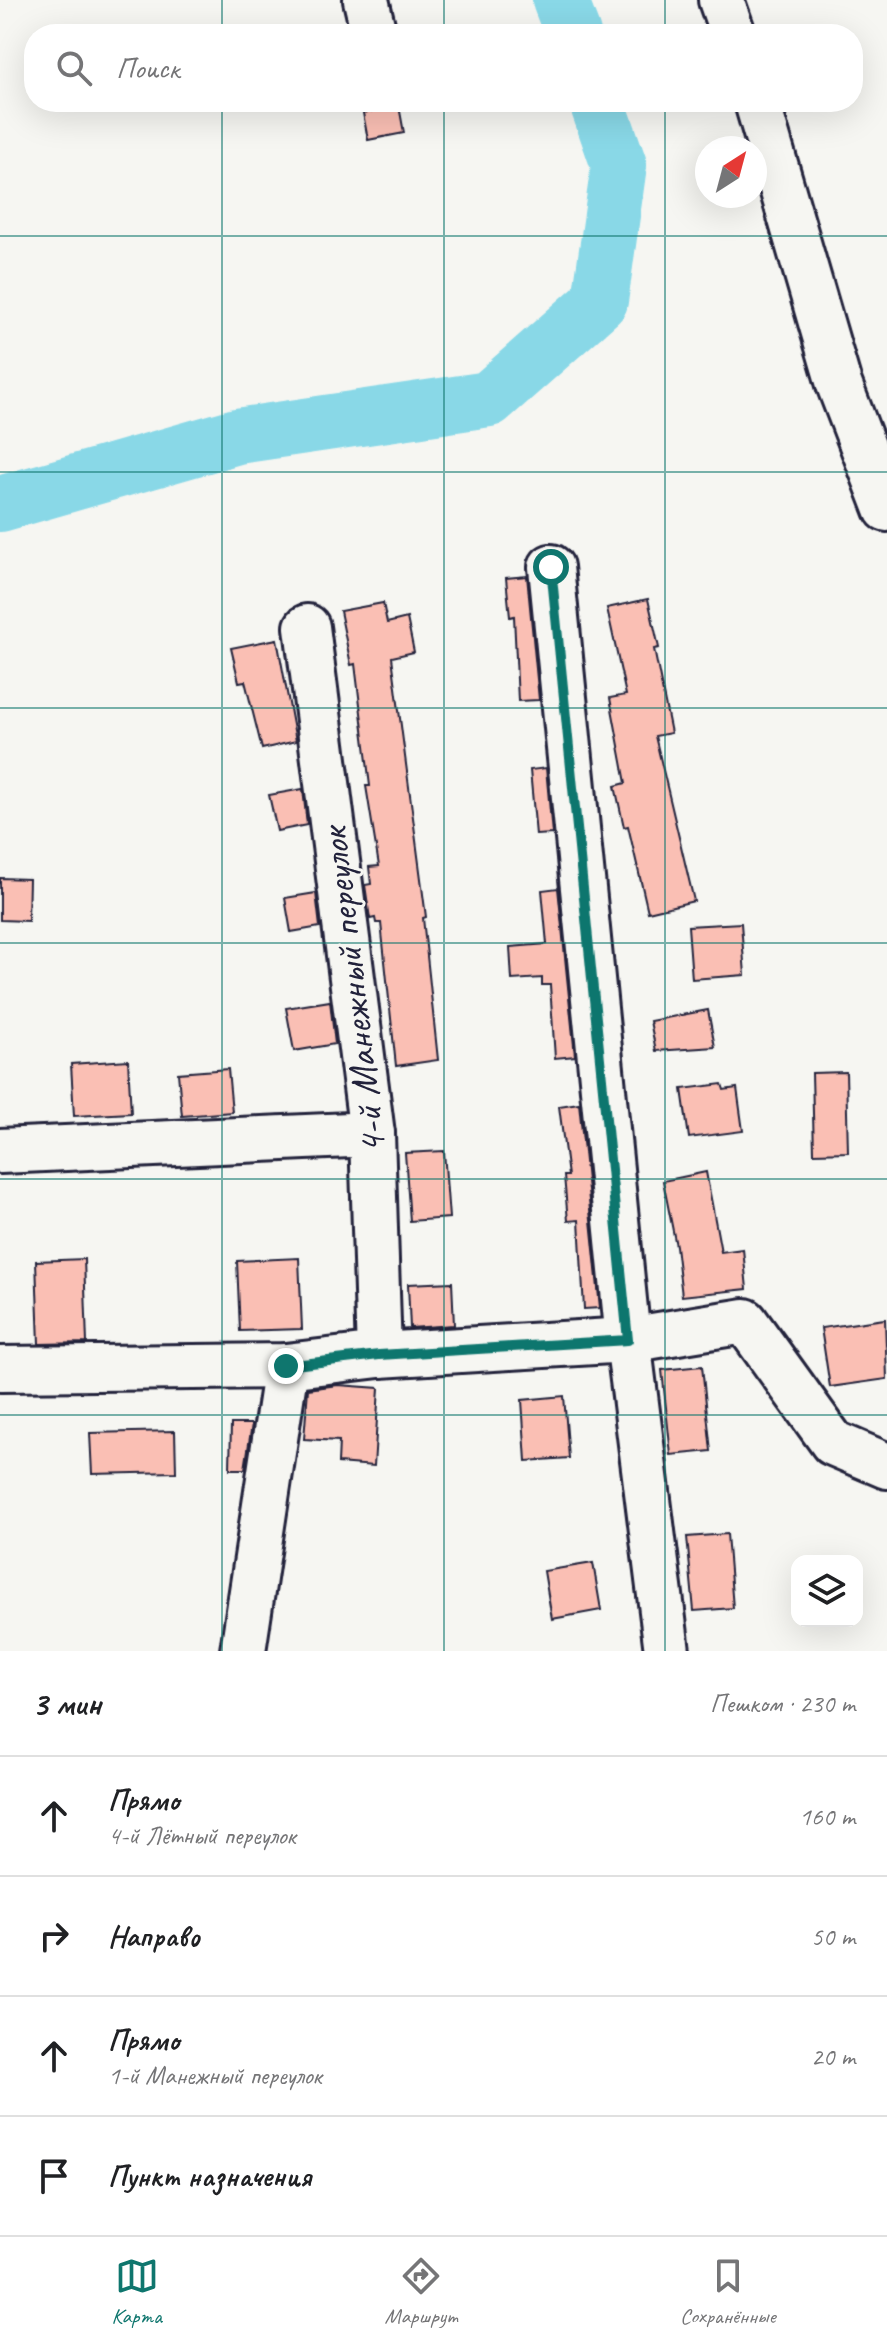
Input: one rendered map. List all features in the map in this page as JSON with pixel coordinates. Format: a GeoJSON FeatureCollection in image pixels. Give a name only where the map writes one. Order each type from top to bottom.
{"type":"FeatureCollection","features":[{"type":"Feature","properties":{"kind":"street"},"geometry":{"type":"LineString","coordinates":[[366,0],[372,24]]}},
{"type":"Feature","properties":{"kind":"street"},"geometry":{"type":"LineString","coordinates":[[721,0],[729,24]]}},
{"type":"Feature","properties":{"kind":"street"},"geometry":{"type":"LineString","coordinates":[[760,112],[839,384],[887,509]]}},
{"type":"Feature","properties":{"kind":"street"},"geometry":{"type":"LineString","coordinates":[[551,567],[628,1340],[667,1651]]}},
{"type":"Feature","properties":{"kind":"street","name":"4-й Манежный переулок"},"geometry":{"type":"LineString","coordinates":[[307,627],[372,1134],[379,1355]]}},
{"type":"Feature","properties":{"kind":"street"},"geometry":{"type":"LineString","coordinates":[[0,1151],[372,1134]]}},
{"type":"Feature","properties":{"kind":"street"},"geometry":{"type":"LineString","coordinates":[[0,1369],[286,1366],[379,1355],[628,1340],[745,1321],[833,1443],[887,1466]]}},
{"type":"Feature","properties":{"kind":"street"},"geometry":{"type":"LineString","coordinates":[[243,1651],[286,1366]]}},
{"type":"Feature","properties":{"kind":"building"},"geometry":{"type":"Polygon","coordinates":[[[400,112],[404,133],[368,140],[363,113],[400,112]]]}},
{"type":"Feature","properties":{"kind":"building"},"geometry":{"type":"Polygon","coordinates":[[[527,576],[539,700],[518,701],[514,616],[510,617],[506,578],[527,576]]]}},
{"type":"Feature","properties":{"kind":"building"},"geometry":{"type":"Polygon","coordinates":[[[648,599],[659,648],[654,649],[671,733],[655,736],[694,901],[648,912],[628,826],[624,827],[615,786],[626,783],[610,698],[626,695],[607,608],[648,599]]]}},
{"type":"Feature","properties":{"kind":"building"},"geometry":{"type":"Polygon","coordinates":[[[383,603],[387,623],[407,618],[414,652],[392,657],[426,917],[423,918],[438,1060],[396,1066],[381,923],[376,923],[375,918],[370,919],[365,885],[371,884],[369,867],[379,866],[366,786],[370,786],[355,664],[351,665],[340,611],[383,603]]]}},
{"type":"Feature","properties":{"kind":"building"},"geometry":{"type":"Polygon","coordinates":[[[277,639],[296,741],[262,749],[245,681],[239,682],[231,648],[277,639]]]}},
{"type":"Feature","properties":{"kind":"building"},"geometry":{"type":"Polygon","coordinates":[[[546,768],[552,834],[536,835],[530,770],[546,768]]]}},
{"type":"Feature","properties":{"kind":"building"},"geometry":{"type":"Polygon","coordinates":[[[303,789],[307,825],[277,831],[269,795],[303,789]]]}},
{"type":"Feature","properties":{"kind":"building"},"geometry":{"type":"Polygon","coordinates":[[[0,878],[29,879],[28,921],[0,920],[0,878]]]}},
{"type":"Feature","properties":{"kind":"building"},"geometry":{"type":"Polygon","coordinates":[[[558,888],[575,1056],[555,1058],[550,985],[542,985],[542,978],[512,980],[510,947],[547,944],[542,890],[558,888]]]}},
{"type":"Feature","properties":{"kind":"building"},"geometry":{"type":"Polygon","coordinates":[[[316,893],[320,927],[291,932],[285,898],[316,893]]]}},
{"type":"Feature","properties":{"kind":"building"},"geometry":{"type":"Polygon","coordinates":[[[741,923],[745,975],[692,979],[688,926],[741,923]]]}},
{"type":"Feature","properties":{"kind":"building"},"geometry":{"type":"Polygon","coordinates":[[[330,1001],[335,1044],[294,1051],[286,1008],[330,1001]]]}},
{"type":"Feature","properties":{"kind":"building"},"geometry":{"type":"Polygon","coordinates":[[[708,1010],[715,1047],[656,1051],[650,1021],[708,1010]]]}},
{"type":"Feature","properties":{"kind":"building"},"geometry":{"type":"Polygon","coordinates":[[[128,1060],[131,1113],[74,1116],[71,1064],[128,1060]]]}},
{"type":"Feature","properties":{"kind":"building"},"geometry":{"type":"Polygon","coordinates":[[[228,1069],[232,1112],[182,1116],[178,1073],[228,1069]]]}},
{"type":"Feature","properties":{"kind":"building"},"geometry":{"type":"Polygon","coordinates":[[[846,1072],[848,1152],[814,1153],[812,1073],[846,1072]]]}},
{"type":"Feature","properties":{"kind":"building"},"geometry":{"type":"Polygon","coordinates":[[[722,1084],[724,1090],[737,1088],[743,1131],[689,1138],[682,1089],[722,1084]]]}},
{"type":"Feature","properties":{"kind":"building"},"geometry":{"type":"Polygon","coordinates":[[[579,1103],[600,1308],[584,1309],[579,1220],[568,1221],[564,1176],[568,1176],[559,1106],[579,1103]]]}},
{"type":"Feature","properties":{"kind":"building"},"geometry":{"type":"Polygon","coordinates":[[[444,1151],[449,1218],[410,1221],[405,1153],[444,1151]]]}},
{"type":"Feature","properties":{"kind":"building"},"geometry":{"type":"Polygon","coordinates":[[[706,1172],[721,1252],[743,1249],[747,1289],[682,1296],[663,1181],[706,1172]]]}},
{"type":"Feature","properties":{"kind":"building"},"geometry":{"type":"Polygon","coordinates":[[[299,1258],[302,1329],[240,1331],[237,1261],[299,1258]]]}},
{"type":"Feature","properties":{"kind":"building"},"geometry":{"type":"Polygon","coordinates":[[[84,1259],[87,1343],[39,1344],[36,1261],[84,1259]]]}},
{"type":"Feature","properties":{"kind":"building"},"geometry":{"type":"Polygon","coordinates":[[[452,1282],[454,1325],[410,1328],[408,1284],[452,1282]]]}},
{"type":"Feature","properties":{"kind":"building"},"geometry":{"type":"Polygon","coordinates":[[[885,1319],[887,1379],[830,1387],[821,1328],[885,1319]]]}},
{"type":"Feature","properties":{"kind":"building"},"geometry":{"type":"Polygon","coordinates":[[[702,1366],[711,1451],[671,1455],[662,1370],[702,1366]]]}},
{"type":"Feature","properties":{"kind":"building"},"geometry":{"type":"Polygon","coordinates":[[[338,1385],[379,1388],[374,1466],[338,1463],[339,1441],[304,1439],[308,1389],[338,1385]]]}},
{"type":"Feature","properties":{"kind":"building"},"geometry":{"type":"Polygon","coordinates":[[[564,1396],[569,1458],[526,1461],[522,1400],[564,1396]]]}},
{"type":"Feature","properties":{"kind":"building"},"geometry":{"type":"Polygon","coordinates":[[[231,1424],[252,1424],[245,1469],[230,1469],[231,1424]]]}},
{"type":"Feature","properties":{"kind":"building"},"geometry":{"type":"Polygon","coordinates":[[[175,1431],[176,1472],[92,1474],[90,1433],[175,1431]]]}},
{"type":"Feature","properties":{"kind":"building"},"geometry":{"type":"Polygon","coordinates":[[[727,1534],[733,1608],[694,1611],[687,1537],[727,1534]]]}},
{"type":"Feature","properties":{"kind":"building"},"geometry":{"type":"Polygon","coordinates":[[[593,1563],[601,1610],[552,1619],[544,1571],[593,1563]]]}},
{"type":"Feature","properties":{"kind":"waterway"},"geometry":{"type":"LineString","coordinates":[[560,0],[569,24]]}},
{"type":"Feature","properties":{"kind":"waterway"},"geometry":{"type":"LineString","coordinates":[[0,504],[237,436],[489,399],[600,301],[619,165],[600,112]]}},
{"type":"Feature","properties":{"kind":"route"},"geometry":{"type":"LineString","coordinates":[[286,1366],[379,1355],[628,1340],[551,567]]}}]}
